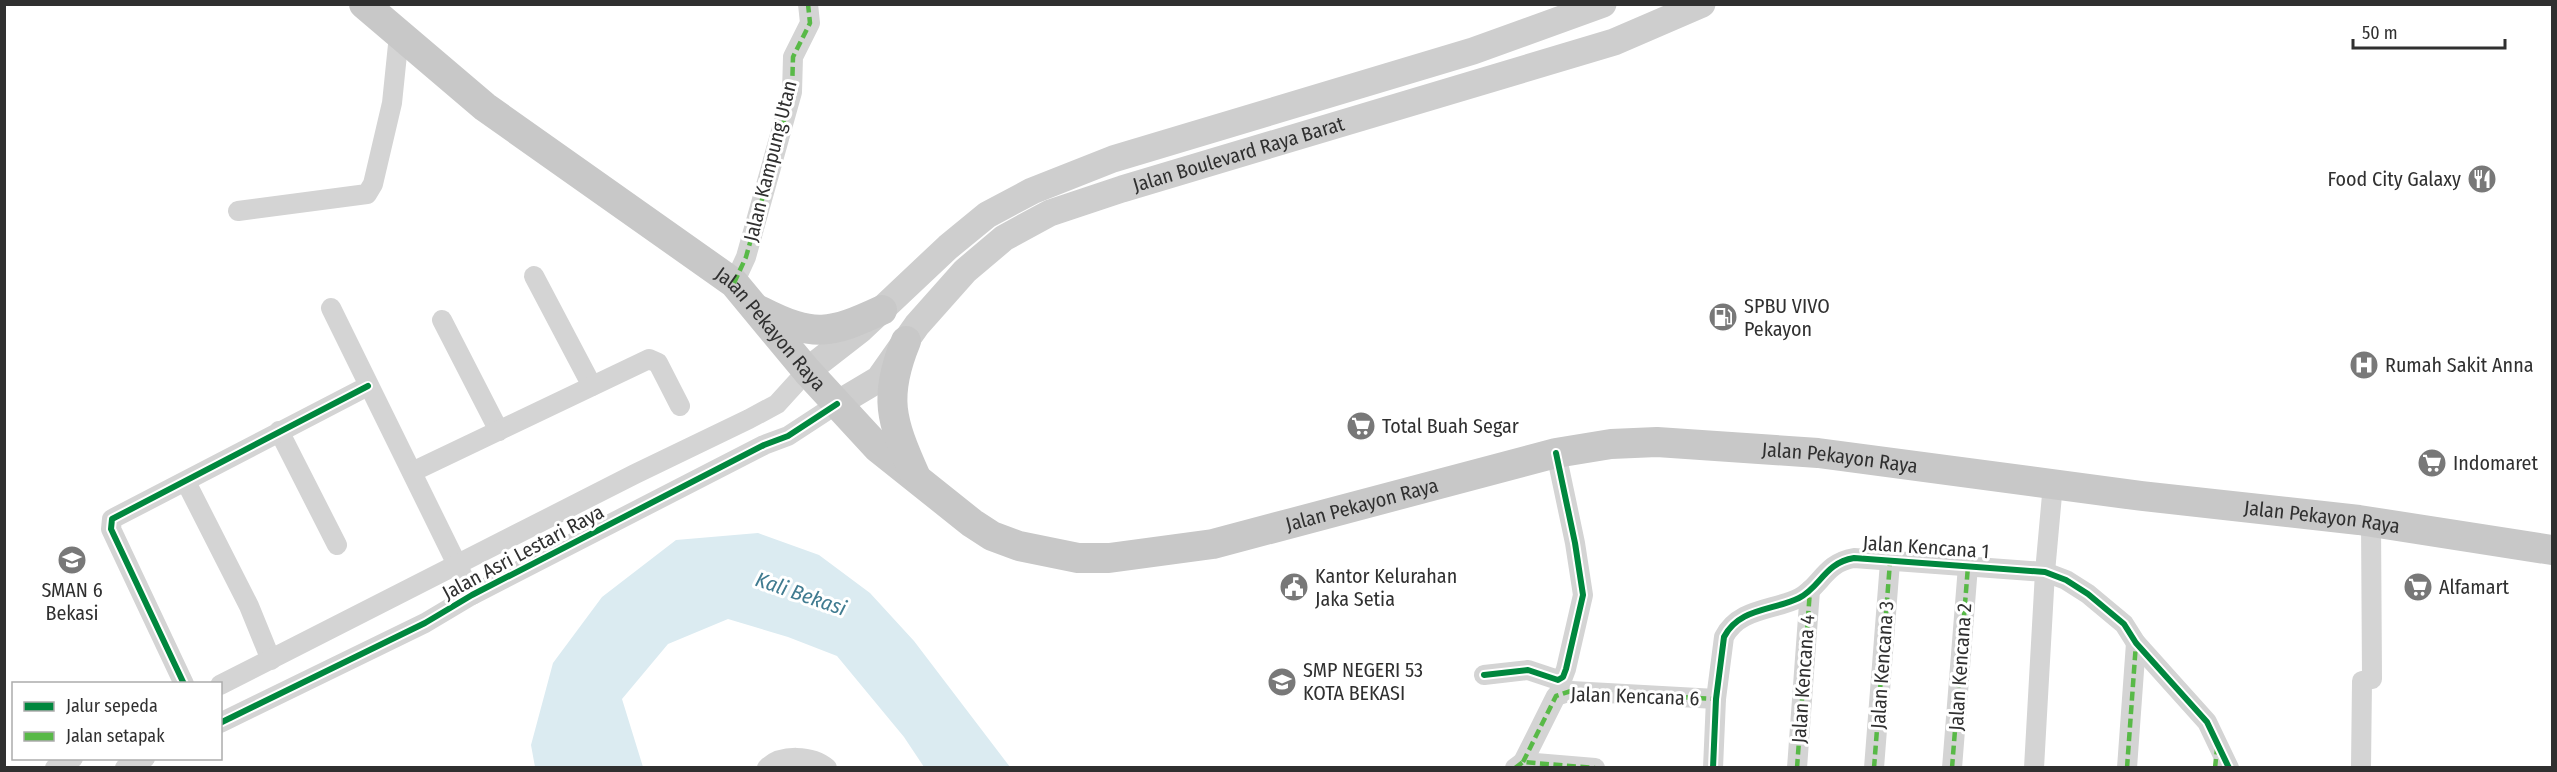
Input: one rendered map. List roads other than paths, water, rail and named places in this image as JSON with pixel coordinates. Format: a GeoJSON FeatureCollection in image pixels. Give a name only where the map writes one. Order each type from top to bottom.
{"type":"FeatureCollection","features":[{"type":"Feature","properties":{"kind":"main road","name":"Jalan Pekayon Raya"},"geometry":{"type":"LineString","coordinates":[[364,4],[485,107],[734,283],[807,371],[878,448],[972,523],[1001,539],[1050,554],[1078,558],[1110,558],[1213,544],[1556,453],[1631,443],[1745,447],[1818,453],[2371,522],[2553,550]]}},
{"type":"Feature","properties":{"kind":"main road","name":"Jalan Boulevard Raya Barat"},"geometry":{"type":"LineString","coordinates":[[807,371],[872,320],[948,246],[987,215],[1032,191],[1113,159],[1473,51],[1604,4]]}},
{"type":"Feature","properties":{"kind":"main road","name":"Jalan Boulevard Raya Barat"},"geometry":{"type":"LineString","coordinates":[[837,404],[879,379],[965,271],[1004,238],[1050,213],[1122,189],[1614,42],[1702,4]]}},
{"type":"Feature","properties":{"kind":"main road"},"geometry":{"type":"LineString","coordinates":[[1113,159],[1122,189]]}},
{"type":"Feature","properties":{"kind":"main road"},"geometry":{"type":"LineString","coordinates":[[755,309],[789,325],[823,330],[834,330],[872,320]]}},
{"type":"Feature","properties":{"kind":"main road"},"geometry":{"type":"LineString","coordinates":[[872,320],[863,339],[871,349],[900,350],[892,386],[892,410],[897,434],[917,479]]}},
{"type":"Feature","properties":{"kind":"street","name":"Jalan Kampung Utan"},"geometry":{"type":"LineString","coordinates":[[734,283],[746,256],[782,130],[792,92],[793,57],[810,23],[808,4]]}},
{"type":"Feature","properties":{"kind":"street"},"geometry":{"type":"LineString","coordinates":[[238,212],[367,194],[373,184],[392,103],[399,35]]}},
{"type":"Feature","properties":{"kind":"street"},"geometry":{"type":"LineString","coordinates":[[534,276],[592,386]]}},
{"type":"Feature","properties":{"kind":"street"},"geometry":{"type":"LineString","coordinates":[[331,308],[459,564],[472,595]]}},
{"type":"Feature","properties":{"kind":"street"},"geometry":{"type":"LineString","coordinates":[[442,320],[499,431]]}},
{"type":"Feature","properties":{"kind":"street"},"geometry":{"type":"LineString","coordinates":[[412,472],[645,360],[652,359],[658,363],[680,406]]}},
{"type":"Feature","properties":{"kind":"street","name":"Jalan Asri Lestari Raya"},"geometry":{"type":"LineString","coordinates":[[222,684],[634,474],[749,419],[777,404],[807,371]]}},
{"type":"Feature","properties":{"kind":"street"},"geometry":{"type":"LineString","coordinates":[[183,682],[110,525],[115,517],[368,386]]}},
{"type":"Feature","properties":{"kind":"street","name":"Jalan Asri Lestari Raya"},"geometry":{"type":"LineString","coordinates":[[222,722],[425,623],[472,595],[764,445],[788,436],[837,404]]}},
{"type":"Feature","properties":{"kind":"street"},"geometry":{"type":"LineString","coordinates":[[749,419],[760,420],[769,428],[770,435],[764,445]]}},
{"type":"Feature","properties":{"kind":"street"},"geometry":{"type":"LineString","coordinates":[[279,431],[337,545]]}},
{"type":"Feature","properties":{"kind":"street"},"geometry":{"type":"LineString","coordinates":[[1484,675],[1528,670],[1558,680],[1563,677],[1566,669],[1583,595],[1556,453]]}},
{"type":"Feature","properties":{"kind":"street"},"geometry":{"type":"LineString","coordinates":[[634,474],[648,505]]}},
{"type":"Feature","properties":{"kind":"street"},"geometry":{"type":"LineString","coordinates":[[186,482],[249,606],[271,660]]}},
{"type":"Feature","properties":{"kind":"street"},"geometry":{"type":"LineString","coordinates":[[2034,768],[2045,572],[2053,484]]}},
{"type":"Feature","properties":{"kind":"street"},"geometry":{"type":"LineString","coordinates":[[2361,768],[2362,681],[2372,679],[2371,522]]}},
{"type":"Feature","properties":{"kind":"street","name":"Jalan Kencana 1"},"geometry":{"type":"LineString","coordinates":[[1716,699],[1724,637],[1739,618],[1800,597],[1840,560],[1854,558],[2045,572],[2066,580],[2088,594],[2124,624],[2136,643],[2207,722],[2229,768]]}},
{"type":"Feature","properties":{"kind":"street","name":"Jalan Kencana 3"},"geometry":{"type":"LineString","coordinates":[[1874,768],[1890,562]]}},
{"type":"Feature","properties":{"kind":"street","name":"Jalan Kencana 2"},"geometry":{"type":"LineString","coordinates":[[1952,768],[1968,566]]}},
{"type":"Feature","properties":{"kind":"street","name":"Jalan Kencana 4"},"geometry":{"type":"LineString","coordinates":[[1797,768],[1809,590]]}},
{"type":"Feature","properties":{"kind":"street"},"geometry":{"type":"LineString","coordinates":[[2127,768],[2136,643]]}},
{"type":"Feature","properties":{"kind":"street","name":"Jalan Kencana 6"},"geometry":{"type":"LineString","coordinates":[[1519,765],[1556,696],[1562,693],[1571,691],[1716,699]]}},
{"type":"Feature","properties":{"kind":"street"},"geometry":{"type":"LineString","coordinates":[[1713,768],[1716,699]]}},
{"type":"Feature","properties":{"kind":"street"},"geometry":{"type":"LineString","coordinates":[[2216,768],[2217,746]]}},
{"type":"Feature","properties":{"kind":"street"},"geometry":{"type":"LineString","coordinates":[[767,768],[784,758],[809,760],[827,768]]}},
{"type":"Feature","properties":{"kind":"street"},"geometry":{"type":"LineString","coordinates":[[55,768],[71,760]]}},
{"type":"Feature","properties":{"kind":"street"},"geometry":{"type":"LineString","coordinates":[[125,768],[143,760]]}},
{"type":"Feature","properties":{"kind":"street"},"geometry":{"type":"LineString","coordinates":[[1519,765],[1595,768]]}},
{"type":"Feature","properties":{"kind":"water","name":"Kali Bekasi"},"geometry":{"type":"Polygon","coordinates":[[[758,533],[819,555],[870,593],[914,641],[1010,767],[924,767],[904,737],[837,656],[788,637],[728,619],[668,644],[622,699],[643,767],[535,767],[531,745],[553,663],[602,597],[676,540],[758,533]]]}},
{"type":"Feature","properties":{"kind":"place","name":"Food City Galaxy"},"geometry":{"type":"Point","coordinates":[2482,179]}},
{"type":"Feature","properties":{"kind":"place","name":"SPBU VIVO Pekayon"},"geometry":{"type":"Point","coordinates":[1723,317]}},
{"type":"Feature","properties":{"kind":"place","name":"Rumah Sakit Anna"},"geometry":{"type":"Point","coordinates":[2364,365]}},
{"type":"Feature","properties":{"kind":"place","name":"Total Buah Segar"},"geometry":{"type":"Point","coordinates":[1361,426]}},
{"type":"Feature","properties":{"kind":"place","name":"Indomaret"},"geometry":{"type":"Point","coordinates":[2432,463]}},
{"type":"Feature","properties":{"kind":"place","name":"SMAN 6 Bekasi"},"geometry":{"type":"Point","coordinates":[72,560]}},
{"type":"Feature","properties":{"kind":"place","name":"Kantor Kelurahan Jaka Setia"},"geometry":{"type":"Point","coordinates":[1294,587]}},
{"type":"Feature","properties":{"kind":"place","name":"Alfamart"},"geometry":{"type":"Point","coordinates":[2418,587]}},
{"type":"Feature","properties":{"kind":"place","name":"SMP NEGERI 53 KOTA BEKASI"},"geometry":{"type":"Point","coordinates":[1282,682]}}]}
